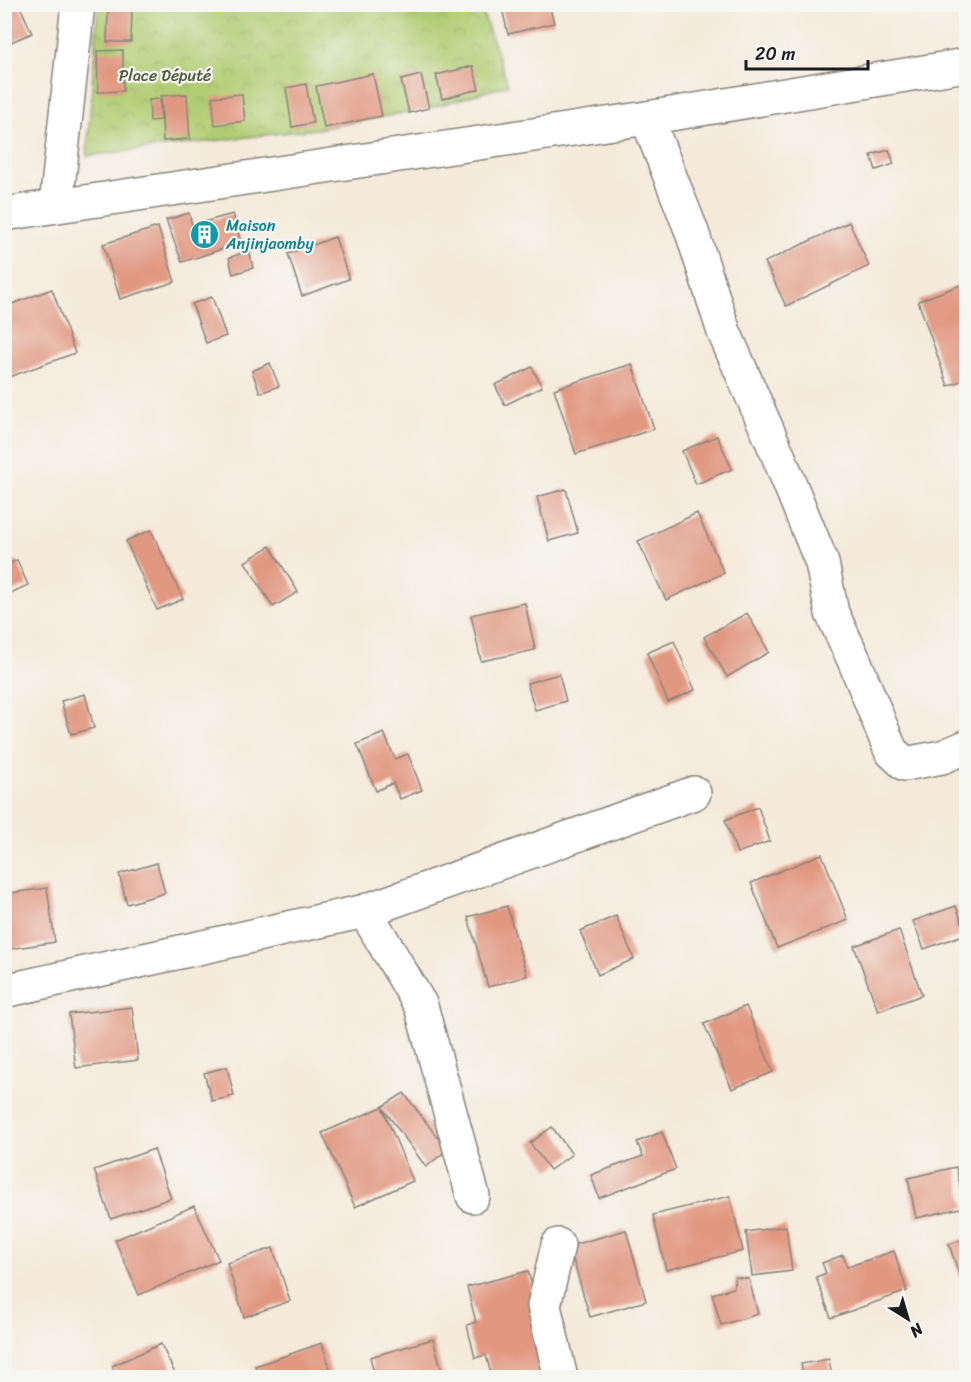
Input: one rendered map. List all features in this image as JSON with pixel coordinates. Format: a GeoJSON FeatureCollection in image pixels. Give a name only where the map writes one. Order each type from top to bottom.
{"type":"FeatureCollection","features":[{"type":"Feature","properties":{"kind":"street"},"geometry":{"type":"LineString","coordinates":[[56,206],[78,4]]}},
{"type":"Feature","properties":{"kind":"street"},"geometry":{"type":"LineString","coordinates":[[4,214],[647,118],[966,65]]}},
{"type":"Feature","properties":{"kind":"street"},"geometry":{"type":"LineString","coordinates":[[647,118],[692,232],[724,332],[822,563],[832,613],[891,751],[905,764],[942,757],[966,747]]}},
{"type":"Feature","properties":{"kind":"street"},"geometry":{"type":"LineString","coordinates":[[4,991],[365,911],[694,793]]}},
{"type":"Feature","properties":{"kind":"street"},"geometry":{"type":"LineString","coordinates":[[365,911],[420,1005],[473,1196]]}},
{"type":"Feature","properties":{"kind":"street"},"geometry":{"type":"LineString","coordinates":[[558,1245],[544,1306],[561,1377]]}},
{"type":"Feature","properties":{"kind":"green space","name":"Place Député"},"geometry":{"type":"Polygon","coordinates":[[[98,5],[480,5],[508,85],[429,108],[324,128],[87,156],[98,5]]]}},
{"type":"Feature","properties":{"kind":"building"},"geometry":{"type":"Polygon","coordinates":[[[4,4],[19,4],[32,33],[4,45],[4,4]]]}},
{"type":"Feature","properties":{"kind":"building"},"geometry":{"type":"Polygon","coordinates":[[[501,4],[549,4],[554,23],[508,34],[501,4]]]}},
{"type":"Feature","properties":{"kind":"building"},"geometry":{"type":"Polygon","coordinates":[[[108,9],[132,10],[131,42],[107,42],[108,9]]]}},
{"type":"Feature","properties":{"kind":"building"},"geometry":{"type":"Polygon","coordinates":[[[123,50],[123,91],[98,92],[97,51],[123,50]]]}},
{"type":"Feature","properties":{"kind":"building"},"geometry":{"type":"Polygon","coordinates":[[[473,66],[479,89],[442,99],[436,75],[473,66]]]}},
{"type":"Feature","properties":{"kind":"building"},"geometry":{"type":"Polygon","coordinates":[[[373,74],[382,116],[324,128],[316,86],[373,74]]]}},
{"type":"Feature","properties":{"kind":"building"},"geometry":{"type":"Polygon","coordinates":[[[421,75],[429,108],[409,113],[401,80],[421,75]]]}},
{"type":"Feature","properties":{"kind":"building"},"geometry":{"type":"Polygon","coordinates":[[[306,84],[313,123],[292,127],[286,88],[306,84]]]}},
{"type":"Feature","properties":{"kind":"building"},"geometry":{"type":"Polygon","coordinates":[[[187,94],[190,139],[163,141],[161,96],[187,94]]]}},
{"type":"Feature","properties":{"kind":"building"},"geometry":{"type":"Polygon","coordinates":[[[242,94],[245,121],[215,125],[212,97],[242,94]]]}},
{"type":"Feature","properties":{"kind":"building"},"geometry":{"type":"Polygon","coordinates":[[[160,99],[161,120],[150,121],[149,100],[160,99]]]}},
{"type":"Feature","properties":{"kind":"building"},"geometry":{"type":"Polygon","coordinates":[[[889,150],[894,164],[876,170],[871,155],[889,150]]]}},
{"type":"Feature","properties":{"kind":"building","name":"Maison Anjinjaomby"},"geometry":{"type":"Polygon","coordinates":[[[189,213],[192,225],[233,214],[241,243],[182,262],[166,220],[189,213]]]}},
{"type":"Feature","properties":{"kind":"building"},"geometry":{"type":"Polygon","coordinates":[[[849,222],[869,266],[786,306],[765,262],[849,222]]]}},
{"type":"Feature","properties":{"kind":"building"},"geometry":{"type":"Polygon","coordinates":[[[158,227],[175,282],[120,299],[103,244],[158,227]]]}},
{"type":"Feature","properties":{"kind":"building"},"geometry":{"type":"Polygon","coordinates":[[[335,237],[349,279],[302,296],[288,254],[335,237]]]}},
{"type":"Feature","properties":{"kind":"building"},"geometry":{"type":"Polygon","coordinates":[[[249,250],[253,268],[233,274],[229,258],[249,250]]]}},
{"type":"Feature","properties":{"kind":"building"},"geometry":{"type":"Polygon","coordinates":[[[966,283],[966,379],[948,386],[918,301],[966,283]]]}},
{"type":"Feature","properties":{"kind":"building"},"geometry":{"type":"Polygon","coordinates":[[[52,289],[75,353],[4,379],[4,307],[52,289]]]}},
{"type":"Feature","properties":{"kind":"building"},"geometry":{"type":"Polygon","coordinates":[[[212,297],[226,336],[206,343],[192,304],[212,297]]]}},
{"type":"Feature","properties":{"kind":"building"},"geometry":{"type":"Polygon","coordinates":[[[270,363],[279,386],[260,393],[252,371],[270,363]]]}},
{"type":"Feature","properties":{"kind":"building"},"geometry":{"type":"Polygon","coordinates":[[[632,364],[654,429],[576,454],[554,389],[632,364]]]}},
{"type":"Feature","properties":{"kind":"building"},"geometry":{"type":"Polygon","coordinates":[[[532,367],[542,387],[505,405],[495,385],[532,367]]]}},
{"type":"Feature","properties":{"kind":"building"},"geometry":{"type":"Polygon","coordinates":[[[717,436],[732,469],[696,484],[682,451],[717,436]]]}},
{"type":"Feature","properties":{"kind":"building"},"geometry":{"type":"Polygon","coordinates":[[[566,489],[578,533],[549,541],[537,497],[566,489]]]}},
{"type":"Feature","properties":{"kind":"building"},"geometry":{"type":"Polygon","coordinates":[[[697,513],[724,573],[666,600],[638,541],[697,513]]]}},
{"type":"Feature","properties":{"kind":"building"},"geometry":{"type":"Polygon","coordinates":[[[151,530],[183,599],[157,610],[126,541],[151,530]]]}},
{"type":"Feature","properties":{"kind":"building"},"geometry":{"type":"Polygon","coordinates":[[[270,546],[298,592],[273,607],[245,562],[270,546]]]}},
{"type":"Feature","properties":{"kind":"building"},"geometry":{"type":"Polygon","coordinates":[[[17,560],[28,585],[4,596],[4,566],[17,560]]]}},
{"type":"Feature","properties":{"kind":"building"},"geometry":{"type":"Polygon","coordinates":[[[525,603],[535,650],[481,661],[471,615],[525,603]]]}},
{"type":"Feature","properties":{"kind":"building"},"geometry":{"type":"Polygon","coordinates":[[[747,613],[769,652],[727,677],[704,637],[747,613]]]}},
{"type":"Feature","properties":{"kind":"building"},"geometry":{"type":"Polygon","coordinates":[[[674,641],[695,690],[668,702],[647,653],[674,641]]]}},
{"type":"Feature","properties":{"kind":"building"},"geometry":{"type":"Polygon","coordinates":[[[559,674],[566,701],[535,710],[527,683],[559,674]]]}},
{"type":"Feature","properties":{"kind":"building"},"geometry":{"type":"Polygon","coordinates":[[[85,694],[94,728],[71,734],[61,701],[85,694]]]}},
{"type":"Feature","properties":{"kind":"building"},"geometry":{"type":"Polygon","coordinates":[[[384,733],[395,759],[408,754],[422,790],[400,799],[393,783],[376,791],[357,744],[384,733]]]}},
{"type":"Feature","properties":{"kind":"building"},"geometry":{"type":"Polygon","coordinates":[[[758,807],[770,841],[737,853],[725,820],[758,807]]]}},
{"type":"Feature","properties":{"kind":"building"},"geometry":{"type":"Polygon","coordinates":[[[822,854],[848,920],[777,948],[751,883],[822,854]]]}},
{"type":"Feature","properties":{"kind":"building"},"geometry":{"type":"Polygon","coordinates":[[[157,863],[165,893],[127,904],[119,874],[157,863]]]}},
{"type":"Feature","properties":{"kind":"building"},"geometry":{"type":"Polygon","coordinates":[[[47,888],[55,942],[10,949],[4,916],[4,894],[47,888]]]}},
{"type":"Feature","properties":{"kind":"building"},"geometry":{"type":"Polygon","coordinates":[[[507,906],[527,976],[488,987],[468,917],[507,906]]]}},
{"type":"Feature","properties":{"kind":"building"},"geometry":{"type":"Polygon","coordinates":[[[956,906],[966,934],[924,949],[913,921],[956,906]]]}},
{"type":"Feature","properties":{"kind":"building"},"geometry":{"type":"Polygon","coordinates":[[[616,916],[634,959],[598,975],[580,931],[616,916]]]}},
{"type":"Feature","properties":{"kind":"building"},"geometry":{"type":"Polygon","coordinates":[[[899,930],[922,995],[878,1011],[854,946],[899,930]]]}},
{"type":"Feature","properties":{"kind":"building"},"geometry":{"type":"Polygon","coordinates":[[[746,1006],[773,1072],[732,1089],[704,1024],[746,1006]]]}},
{"type":"Feature","properties":{"kind":"building"},"geometry":{"type":"Polygon","coordinates":[[[132,1007],[138,1060],[76,1068],[69,1014],[132,1007]]]}},
{"type":"Feature","properties":{"kind":"building"},"geometry":{"type":"Polygon","coordinates":[[[227,1067],[234,1096],[212,1101],[204,1073],[227,1067]]]}},
{"type":"Feature","properties":{"kind":"building"},"geometry":{"type":"Polygon","coordinates":[[[404,1093],[447,1150],[426,1167],[382,1107],[404,1093]]]}},
{"type":"Feature","properties":{"kind":"building"},"geometry":{"type":"Polygon","coordinates":[[[382,1107],[413,1181],[355,1207],[322,1133],[382,1107]]]}},
{"type":"Feature","properties":{"kind":"building"},"geometry":{"type":"Polygon","coordinates":[[[552,1127],[572,1154],[550,1170],[530,1143],[552,1127]]]}},
{"type":"Feature","properties":{"kind":"building"},"geometry":{"type":"Polygon","coordinates":[[[662,1132],[676,1169],[599,1198],[591,1175],[643,1156],[637,1142],[662,1132]]]}},
{"type":"Feature","properties":{"kind":"building"},"geometry":{"type":"Polygon","coordinates":[[[154,1149],[171,1198],[111,1219],[94,1170],[154,1149]]]}},
{"type":"Feature","properties":{"kind":"building"},"geometry":{"type":"Polygon","coordinates":[[[956,1167],[965,1207],[916,1218],[908,1178],[956,1167]]]}},
{"type":"Feature","properties":{"kind":"building"},"geometry":{"type":"Polygon","coordinates":[[[730,1196],[743,1251],[666,1270],[653,1215],[730,1196]]]}},
{"type":"Feature","properties":{"kind":"building"},"geometry":{"type":"Polygon","coordinates":[[[194,1206],[219,1260],[139,1295],[115,1240],[194,1206]]]}},
{"type":"Feature","properties":{"kind":"building"},"geometry":{"type":"Polygon","coordinates":[[[786,1226],[792,1271],[752,1276],[746,1232],[786,1226]]]}},
{"type":"Feature","properties":{"kind":"building"},"geometry":{"type":"Polygon","coordinates":[[[626,1230],[646,1301],[590,1317],[569,1246],[626,1230]]]}},
{"type":"Feature","properties":{"kind":"building"},"geometry":{"type":"Polygon","coordinates":[[[966,1238],[966,1296],[949,1244],[966,1238]]]}},
{"type":"Feature","properties":{"kind":"building"},"geometry":{"type":"Polygon","coordinates":[[[273,1248],[290,1301],[244,1317],[227,1263],[273,1248]]]}},
{"type":"Feature","properties":{"kind":"building"},"geometry":{"type":"Polygon","coordinates":[[[894,1251],[907,1291],[831,1318],[816,1277],[826,1273],[822,1263],[843,1255],[847,1267],[894,1251]]]}},
{"type":"Feature","properties":{"kind":"building"},"geometry":{"type":"Polygon","coordinates":[[[528,1271],[556,1378],[492,1378],[486,1355],[475,1358],[467,1325],[476,1322],[467,1287],[528,1271]]]}},
{"type":"Feature","properties":{"kind":"building"},"geometry":{"type":"Polygon","coordinates":[[[735,1277],[749,1279],[758,1314],[721,1325],[712,1294],[734,1288],[735,1277]]]}},
{"type":"Feature","properties":{"kind":"building"},"geometry":{"type":"Polygon","coordinates":[[[433,1339],[444,1378],[375,1378],[370,1357],[433,1339]]]}},
{"type":"Feature","properties":{"kind":"building"},"geometry":{"type":"Polygon","coordinates":[[[322,1343],[333,1378],[259,1378],[255,1366],[322,1343]]]}},
{"type":"Feature","properties":{"kind":"building"},"geometry":{"type":"Polygon","coordinates":[[[161,1344],[177,1378],[117,1378],[112,1366],[161,1344]]]}},
{"type":"Feature","properties":{"kind":"building"},"geometry":{"type":"Polygon","coordinates":[[[829,1359],[832,1378],[804,1378],[801,1364],[829,1359]]]}},
{"type":"Feature","properties":{"kind":"place","name":"Maison Anjinjaomby"},"geometry":{"type":"Point","coordinates":[205,234]}}]}
